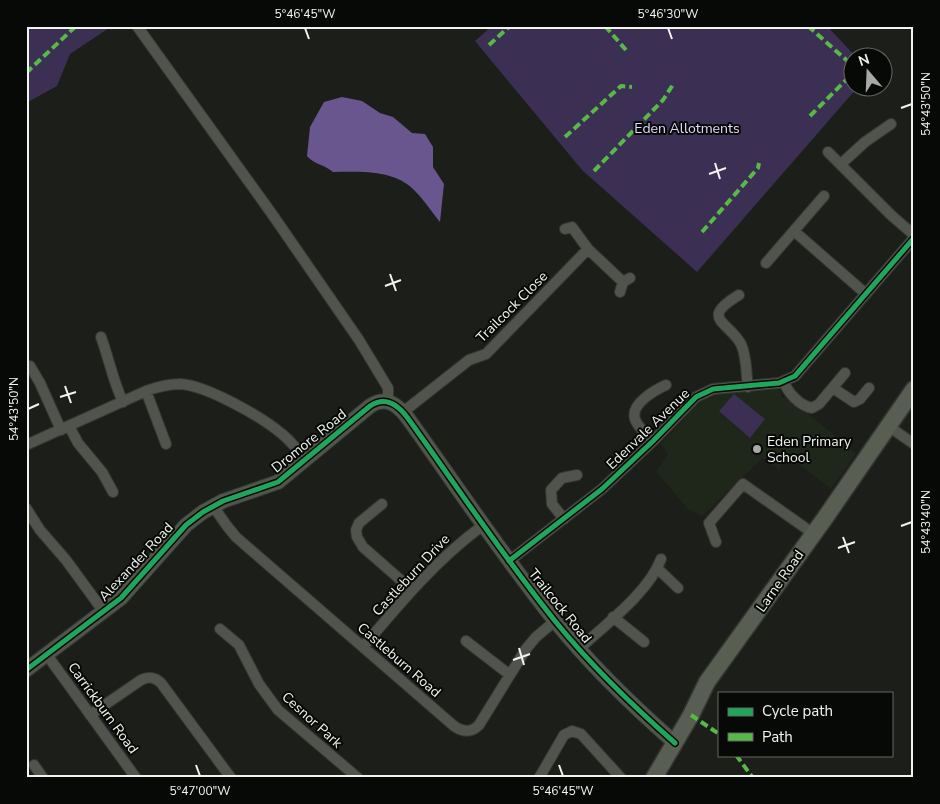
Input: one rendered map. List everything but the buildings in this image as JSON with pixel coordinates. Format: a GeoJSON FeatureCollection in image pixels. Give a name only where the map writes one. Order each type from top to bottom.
{"type":"FeatureCollection","features":[{"type":"Feature","properties":{"kind":"main road","name":"Larne Road"},"geometry":{"type":"LineString","coordinates":[[654,778],[707,682],[814,534],[914,389]]}},
{"type":"Feature","properties":{"kind":"street"},"geometry":{"type":"LineString","coordinates":[[137,26],[272,214],[359,340],[388,388],[388,402]]}},
{"type":"Feature","properties":{"kind":"street"},"geometry":{"type":"LineString","coordinates":[[840,164],[865,142],[891,124]]}},
{"type":"Feature","properties":{"kind":"street"},"geometry":{"type":"LineString","coordinates":[[828,152],[914,236]]}},
{"type":"Feature","properties":{"kind":"street"},"geometry":{"type":"LineString","coordinates":[[766,263],[824,196]]}},
{"type":"Feature","properties":{"kind":"street"},"geometry":{"type":"LineString","coordinates":[[571,226],[588,250],[624,284]]}},
{"type":"Feature","properties":{"kind":"street"},"geometry":{"type":"LineString","coordinates":[[794,231],[866,294]]}},
{"type":"Feature","properties":{"kind":"street","name":"Edenvale Avenue"},"geometry":{"type":"LineString","coordinates":[[509,561],[602,489],[700,394],[713,389],[784,382],[800,372],[914,236]]}},
{"type":"Feature","properties":{"kind":"street","name":"Trailcock Close"},"geometry":{"type":"LineString","coordinates":[[403,412],[469,360],[486,354],[588,250]]}},
{"type":"Feature","properties":{"kind":"street"},"geometry":{"type":"LineString","coordinates":[[739,295],[722,308],[719,316],[722,324],[740,344],[745,361],[748,387]]}},
{"type":"Feature","properties":{"kind":"street"},"geometry":{"type":"LineString","coordinates":[[101,337],[114,381],[123,402]]}},
{"type":"Feature","properties":{"kind":"street"},"geometry":{"type":"LineString","coordinates":[[30,366],[65,428],[102,472],[113,492]]}},
{"type":"Feature","properties":{"kind":"street"},"geometry":{"type":"LineString","coordinates":[[784,382],[788,391],[808,408],[819,404],[845,373]]}},
{"type":"Feature","properties":{"kind":"street"},"geometry":{"type":"LineString","coordinates":[[26,445],[146,391],[171,384],[203,388],[255,416],[281,432],[306,459]]}},
{"type":"Feature","properties":{"kind":"street"},"geometry":{"type":"LineString","coordinates":[[653,441],[636,422],[634,414],[640,403],[666,385]]}},
{"type":"Feature","properties":{"kind":"street"},"geometry":{"type":"LineString","coordinates":[[833,388],[854,402],[860,400],[868,388]]}},
{"type":"Feature","properties":{"kind":"street"},"geometry":{"type":"LineString","coordinates":[[146,391],[166,444]]}},
{"type":"Feature","properties":{"kind":"street","name":"Dromore Road"},"geometry":{"type":"LineString","coordinates":[[214,506],[233,497],[278,482],[372,405],[382,401],[388,402]]}},
{"type":"Feature","properties":{"kind":"street","name":"Trailcock Road"},"geometry":{"type":"LineString","coordinates":[[388,402],[396,405],[403,412],[482,526],[555,621],[579,649],[652,724],[675,743]]}},
{"type":"Feature","properties":{"kind":"street"},"geometry":{"type":"LineString","coordinates":[[888,426],[914,444]]}},
{"type":"Feature","properties":{"kind":"street"},"geometry":{"type":"LineString","coordinates":[[564,519],[552,504],[551,490],[562,478],[577,475]]}},
{"type":"Feature","properties":{"kind":"street"},"geometry":{"type":"LineString","coordinates":[[716,542],[710,523],[743,484],[814,534]]}},
{"type":"Feature","properties":{"kind":"street"},"geometry":{"type":"LineString","coordinates":[[382,504],[360,522],[356,528],[357,537],[366,549],[412,590]]}},
{"type":"Feature","properties":{"kind":"street","name":"Alexander Road"},"geometry":{"type":"LineString","coordinates":[[26,670],[121,598],[186,525],[214,506]]}},
{"type":"Feature","properties":{"kind":"street","name":"Castleburn Road"},"geometry":{"type":"LineString","coordinates":[[214,506],[234,536],[454,726],[464,732],[474,730],[478,726],[529,644],[555,621]]}},
{"type":"Feature","properties":{"kind":"street"},"geometry":{"type":"LineString","coordinates":[[26,508],[40,530],[66,560],[104,612]]}},
{"type":"Feature","properties":{"kind":"street","name":"Castleburn Drive"},"geometry":{"type":"LineString","coordinates":[[363,647],[412,590],[450,551],[482,526]]}},
{"type":"Feature","properties":{"kind":"street"},"geometry":{"type":"LineString","coordinates":[[579,649],[641,591],[659,564],[678,588]]}},
{"type":"Feature","properties":{"kind":"street"},"geometry":{"type":"LineString","coordinates":[[613,617],[644,642]]}},
{"type":"Feature","properties":{"kind":"street","name":"Cesnor Park"},"geometry":{"type":"LineString","coordinates":[[220,629],[239,645],[259,684],[278,710],[358,778]]}},
{"type":"Feature","properties":{"kind":"street"},"geometry":{"type":"LineString","coordinates":[[466,640],[510,675]]}},
{"type":"Feature","properties":{"kind":"street","name":"Carrickburn Road"},"geometry":{"type":"LineString","coordinates":[[47,655],[136,778]]}},
{"type":"Feature","properties":{"kind":"street"},"geometry":{"type":"LineString","coordinates":[[90,715],[141,680],[150,677],[154,678],[161,683],[231,778]]}},
{"type":"Feature","properties":{"kind":"street"},"geometry":{"type":"LineString","coordinates":[[539,778],[564,735],[572,731],[581,734],[620,778]]}},
{"type":"Feature","properties":{"kind":"street"},"geometry":{"type":"LineString","coordinates":[[34,765],[43,778]]}},
{"type":"Feature","properties":{"kind":"shaded area"},"geometry":{"type":"Polygon","coordinates":[[[342,97],[362,101],[380,113],[393,117],[412,133],[425,134],[433,147],[433,167],[444,184],[440,222],[415,191],[397,179],[376,173],[333,172],[307,156],[310,127],[324,102],[342,97]]]}},
{"type":"Feature","properties":{"kind":"shaded area","name":"Eden Primary School"},"geometry":{"type":"Polygon","coordinates":[[[777,388],[782,392],[781,398],[790,398],[856,454],[831,489],[787,455],[779,469],[763,458],[702,516],[688,509],[656,472],[668,454],[661,444],[701,400],[710,394],[777,388]]]}},
{"type":"Feature","properties":{"kind":"green space"},"geometry":{"type":"Polygon","coordinates":[[[26,26],[112,26],[70,54],[57,86],[26,103],[26,26]]]}},
{"type":"Feature","properties":{"kind":"green space","name":"Eden Allotments"},"geometry":{"type":"Polygon","coordinates":[[[492,26],[827,26],[848,48],[842,48],[842,98],[848,98],[697,272],[582,170],[475,41],[492,26]]]}},
{"type":"Feature","properties":{"kind":"green space"},"geometry":{"type":"Polygon","coordinates":[[[734,394],[765,419],[750,438],[719,411],[734,394]]]}},
{"type":"Feature","properties":{"kind":"marked path"},"geometry":{"type":"LineString","coordinates":[[26,73],[76,26]]}},
{"type":"Feature","properties":{"kind":"marked path"},"geometry":{"type":"LineString","coordinates":[[489,45],[510,26]]}},
{"type":"Feature","properties":{"kind":"marked path"},"geometry":{"type":"LineString","coordinates":[[605,26],[626,50]]}},
{"type":"Feature","properties":{"kind":"marked path"},"geometry":{"type":"LineString","coordinates":[[808,26],[842,56]]}},
{"type":"Feature","properties":{"kind":"marked path"},"geometry":{"type":"LineString","coordinates":[[594,171],[663,100],[674,83]]}},
{"type":"Feature","properties":{"kind":"marked path"},"geometry":{"type":"LineString","coordinates":[[810,116],[842,84]]}},
{"type":"Feature","properties":{"kind":"marked path"},"geometry":{"type":"LineString","coordinates":[[565,137],[621,86],[632,87]]}},
{"type":"Feature","properties":{"kind":"marked path"},"geometry":{"type":"LineString","coordinates":[[702,232],[758,168],[759,163]]}},
{"type":"Feature","properties":{"kind":"marked path"},"geometry":{"type":"LineString","coordinates":[[691,715],[718,733]]}},
{"type":"Feature","properties":{"kind":"marked path"},"geometry":{"type":"LineString","coordinates":[[737,756],[753,778]]}},
{"type":"Feature","properties":{"kind":"cycle path"},"geometry":{"type":"LineString","coordinates":[[509,561],[602,489],[696,397],[713,389],[779,383],[795,376],[914,238]]}},
{"type":"Feature","properties":{"kind":"cycle path"},"geometry":{"type":"LineString","coordinates":[[26,670],[121,598],[186,525],[203,512],[223,501],[278,482],[370,406],[375,403],[386,402],[395,405],[407,417],[516,571],[568,637],[612,684],[675,743]]}},
{"type":"Feature","properties":{"kind":"place","name":"Eden Primary School"},"geometry":{"type":"Point","coordinates":[757,449]}}]}
